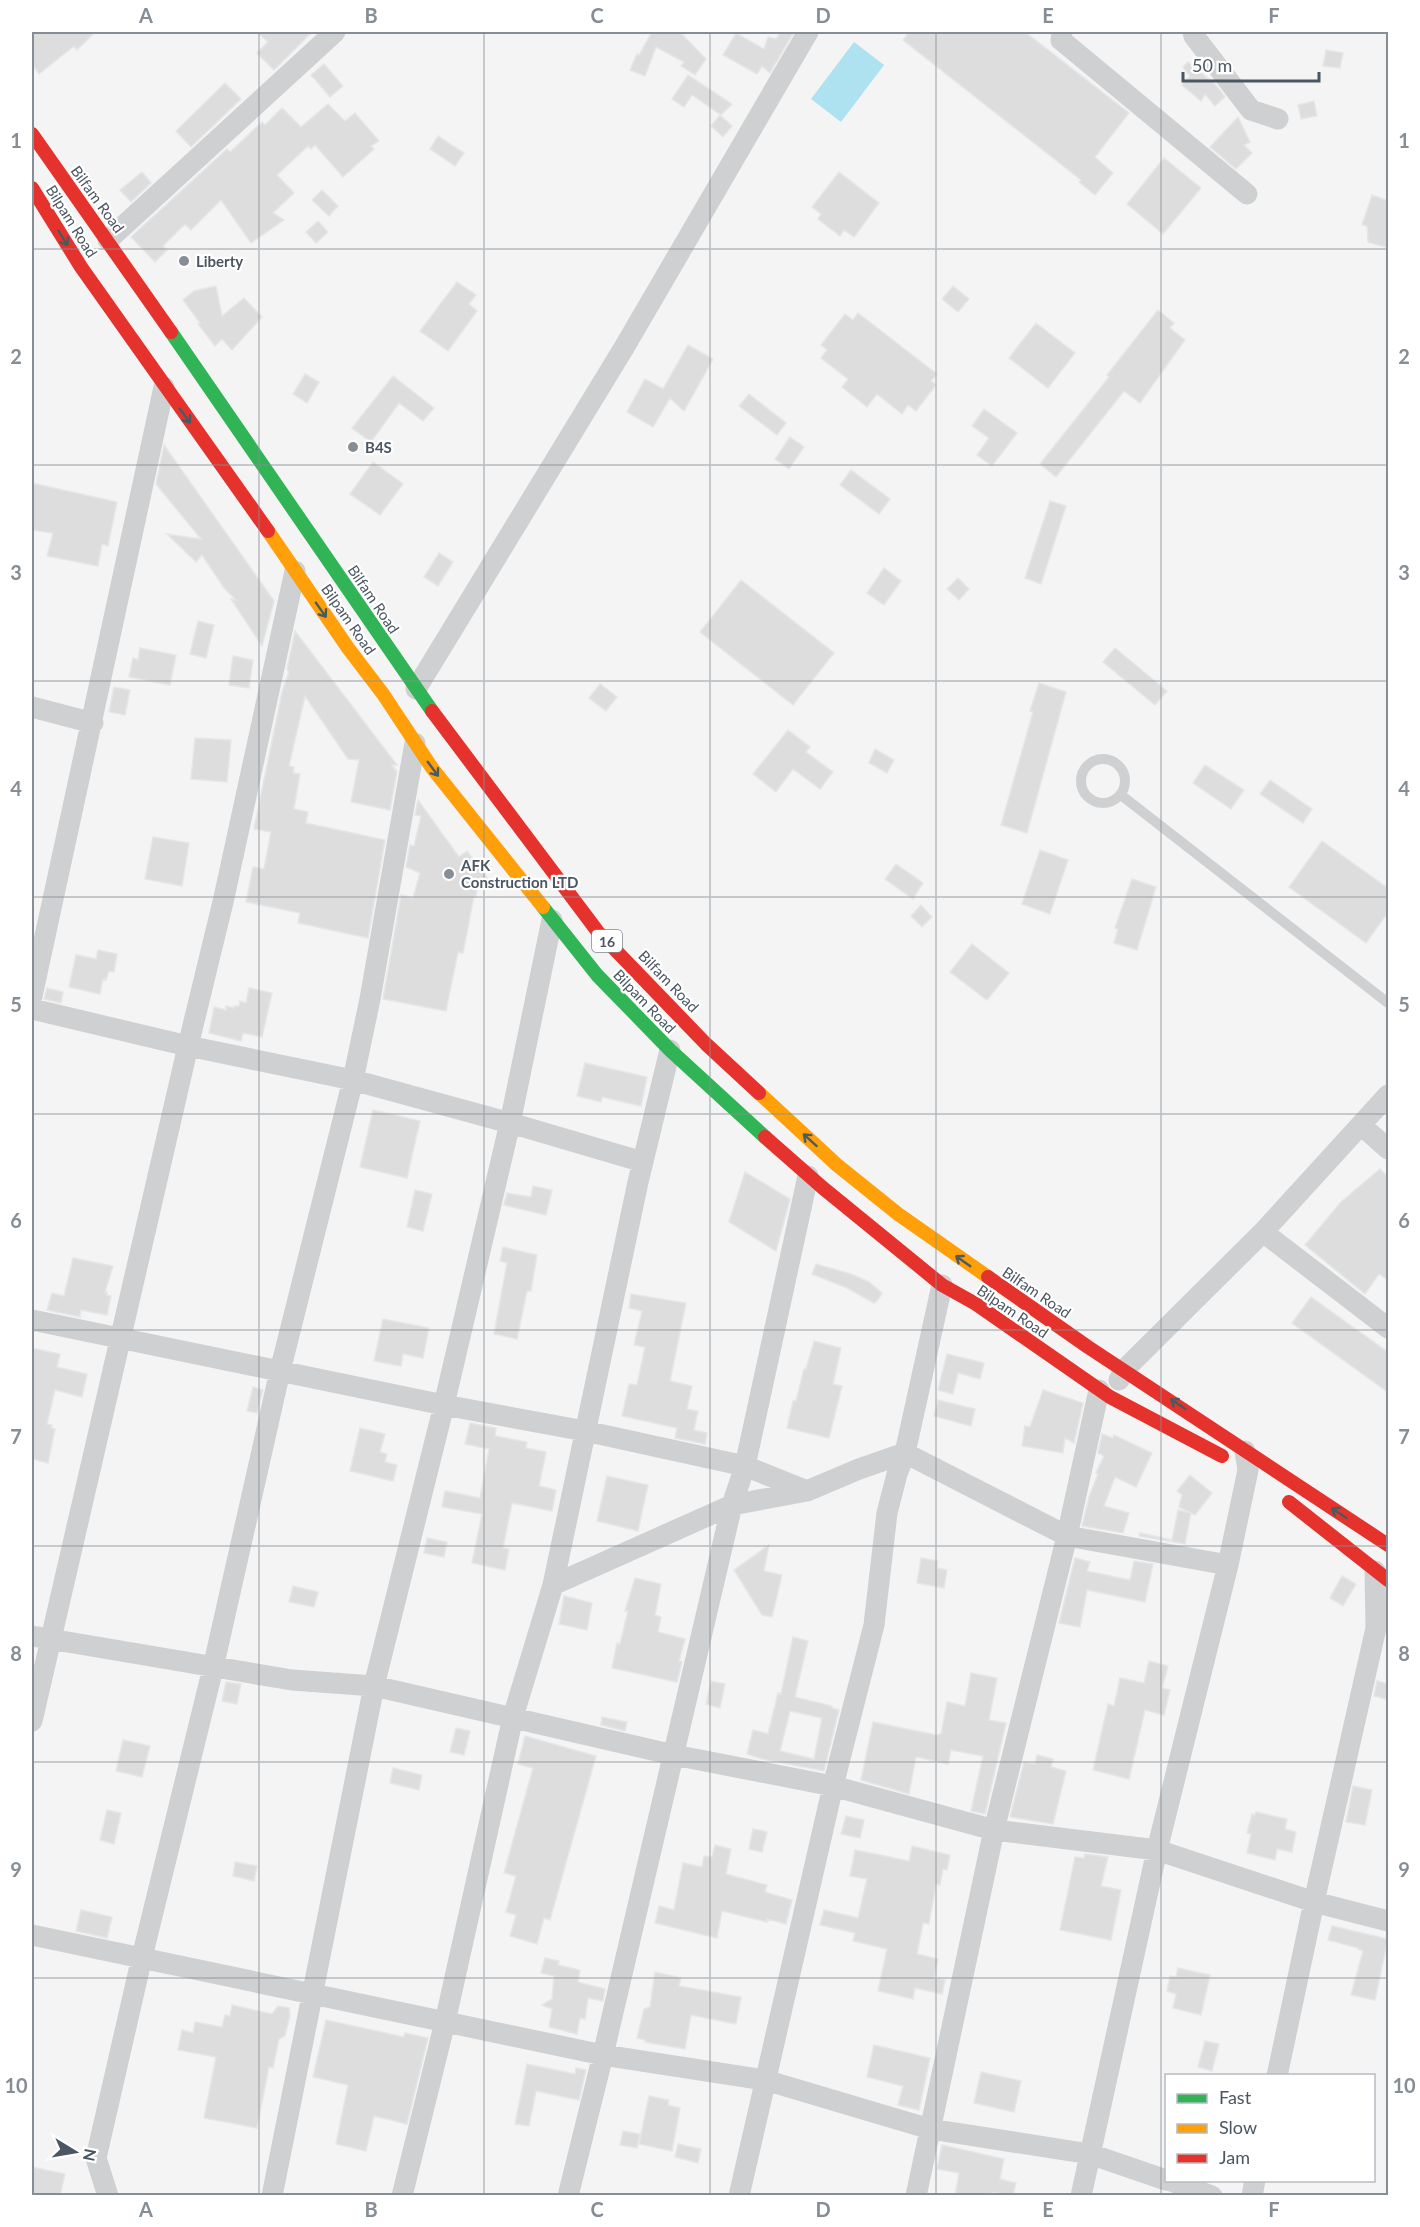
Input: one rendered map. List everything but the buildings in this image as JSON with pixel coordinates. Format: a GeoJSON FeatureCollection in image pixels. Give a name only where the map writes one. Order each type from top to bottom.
{"type":"FeatureCollection","features":[{"type":"Feature","properties":{"kind":"main road","name":"Bilfam Road"},"geometry":{"type":"LineString","coordinates":[[32,134],[108,240],[416,688],[470,764],[598,932],[706,1044],[837,1165],[898,1214],[990,1280],[1214,1428],[1250,1466],[1389,1545]]}},
{"type":"Feature","properties":{"kind":"main road","name":"Bilpam Road"},"geometry":{"type":"LineString","coordinates":[[32,188],[81,267],[164,387],[225,469],[432,768],[597,975],[669,1050],[729,1106],[808,1176],[942,1285],[976,1304],[1104,1393],[1250,1466]]}},
{"type":"Feature","properties":{"kind":"main road"},"geometry":{"type":"LineString","coordinates":[[1275,1492],[1382,1575]]}},
{"type":"Feature","properties":{"kind":"street"},"geometry":{"type":"LineString","coordinates":[[108,240],[335,32]]}},
{"type":"Feature","properties":{"kind":"street"},"geometry":{"type":"LineString","coordinates":[[416,688],[631,336],[808,32]]}},
{"type":"Feature","properties":{"kind":"street"},"geometry":{"type":"LineString","coordinates":[[1062,32],[1060,40],[1247,194]]}},
{"type":"Feature","properties":{"kind":"street"},"geometry":{"type":"LineString","coordinates":[[1193,32],[1251,110],[1278,120]]}},
{"type":"Feature","properties":{"kind":"street"},"geometry":{"type":"LineString","coordinates":[[32,996],[164,387]]}},
{"type":"Feature","properties":{"kind":"street"},"geometry":{"type":"LineString","coordinates":[[32,1721],[40,1638],[120,1338],[223,902],[295,571]]}},
{"type":"Feature","properties":{"kind":"street"},"geometry":{"type":"LineString","coordinates":[[32,707],[93,723]]}},
{"type":"Feature","properties":{"kind":"street"},"geometry":{"type":"LineString","coordinates":[[108,2196],[96,2158],[142,1957],[213,1668],[280,1371],[353,1080],[370,999],[416,743]]}},
{"type":"Feature","properties":{"kind":"street"},"geometry":{"type":"LineString","coordinates":[[272,2196],[374,1686],[444,1405],[510,1123],[552,920]]}},
{"type":"Feature","properties":{"kind":"street"},"geometry":{"type":"LineString","coordinates":[[32,1009],[188,1046],[353,1080],[643,1162]]}},
{"type":"Feature","properties":{"kind":"street"},"geometry":{"type":"LineString","coordinates":[[402,2196],[445,2022],[513,1717],[553,1586],[669,1050]]}},
{"type":"Feature","properties":{"kind":"street"},"geometry":{"type":"LineString","coordinates":[[916,2196],[994,1830],[1104,1393],[1125,1369],[1263,1232],[1389,1095]]}},
{"type":"Feature","properties":{"kind":"street"},"geometry":{"type":"LineString","coordinates":[[1361,1125],[1389,1149]]}},
{"type":"Feature","properties":{"kind":"street"},"geometry":{"type":"LineString","coordinates":[[568,2196],[732,1505],[745,1466],[808,1176]]}},
{"type":"Feature","properties":{"kind":"street"},"geometry":{"type":"LineString","coordinates":[[1263,1232],[1389,1328]]}},
{"type":"Feature","properties":{"kind":"street"},"geometry":{"type":"LineString","coordinates":[[739,2196],[833,1785],[874,1625],[887,1513],[905,1453],[942,1285]]}},
{"type":"Feature","properties":{"kind":"street"},"geometry":{"type":"LineString","coordinates":[[32,1320],[444,1405],[585,1431],[745,1466],[807,1491]]}},
{"type":"Feature","properties":{"kind":"street"},"geometry":{"type":"LineString","coordinates":[[553,1586],[732,1505],[807,1491],[905,1453],[1067,1536],[1228,1565]]}},
{"type":"Feature","properties":{"kind":"street"},"geometry":{"type":"LineString","coordinates":[[1081,2196],[1157,1850],[1228,1565],[1250,1466]]}},
{"type":"Feature","properties":{"kind":"street"},"geometry":{"type":"LineString","coordinates":[[1277,2074],[1376,1628],[1382,1575]]}},
{"type":"Feature","properties":{"kind":"street"},"geometry":{"type":"LineString","coordinates":[[40,1638],[291,1680],[374,1686],[674,1755],[833,1785],[994,1830],[1157,1850],[1314,1902],[1389,1921]]}},
{"type":"Feature","properties":{"kind":"street"},"geometry":{"type":"LineString","coordinates":[[32,1935],[603,2055],[765,2080],[930,2128],[1090,2154],[1165,2179]]}},
{"type":"Feature","properties":{"kind":"street"},"geometry":{"type":"LineString","coordinates":[[1173,2182],[1212,2196]]}},
{"type":"Feature","properties":{"kind":"lane"},"geometry":{"type":"LineString","coordinates":[[1105,759],[1119,766],[1125,780],[1121,795],[1108,803],[1100,804],[1087,797],[1080,783],[1084,768],[1097,760],[1105,759]]}},
{"type":"Feature","properties":{"kind":"lane"},"geometry":{"type":"LineString","coordinates":[[1121,795],[1389,1004]]}},
{"type":"Feature","properties":{"kind":"water"},"geometry":{"type":"Polygon","coordinates":[[[854,42],[884,65],[841,122],[811,99],[854,42]]]}},
{"type":"Feature","properties":{"kind":"traffic: fast"},"geometry":{"type":"LineString","coordinates":[[171,332],[432,711]]}},
{"type":"Feature","properties":{"kind":"traffic: fast"},"geometry":{"type":"LineString","coordinates":[[543,907],[597,975],[670,1050],[765,1137]]}},
{"type":"Feature","properties":{"kind":"traffic: slow"},"geometry":{"type":"LineString","coordinates":[[268,531],[348,648],[383,694],[432,768],[543,907]]}},
{"type":"Feature","properties":{"kind":"traffic: slow"},"geometry":{"type":"LineString","coordinates":[[759,1093],[837,1165],[898,1214],[988,1277]]}},
{"type":"Feature","properties":{"kind":"traffic: jam"},"geometry":{"type":"LineString","coordinates":[[32,134],[171,332]]}},
{"type":"Feature","properties":{"kind":"traffic: jam"},"geometry":{"type":"LineString","coordinates":[[32,188],[81,267],[268,531]]}},
{"type":"Feature","properties":{"kind":"traffic: jam"},"geometry":{"type":"LineString","coordinates":[[432,711],[598,932],[706,1044],[759,1093]]}},
{"type":"Feature","properties":{"kind":"traffic: jam"},"geometry":{"type":"LineString","coordinates":[[765,1137],[823,1188],[942,1285],[976,1304],[1110,1397],[1222,1456]]}},
{"type":"Feature","properties":{"kind":"traffic: jam"},"geometry":{"type":"LineString","coordinates":[[988,1277],[1088,1347],[1388,1545]]}},
{"type":"Feature","properties":{"kind":"traffic: jam"},"geometry":{"type":"LineString","coordinates":[[1289,1502],[1388,1580]]}},
{"type":"Feature","properties":{"kind":"place","name":"Liberty"},"geometry":{"type":"Point","coordinates":[184,261]}},
{"type":"Feature","properties":{"kind":"place","name":"B4S"},"geometry":{"type":"Point","coordinates":[353,447]}},
{"type":"Feature","properties":{"kind":"place","name":"AFK Construction LTD"},"geometry":{"type":"Point","coordinates":[449,874]}}]}
